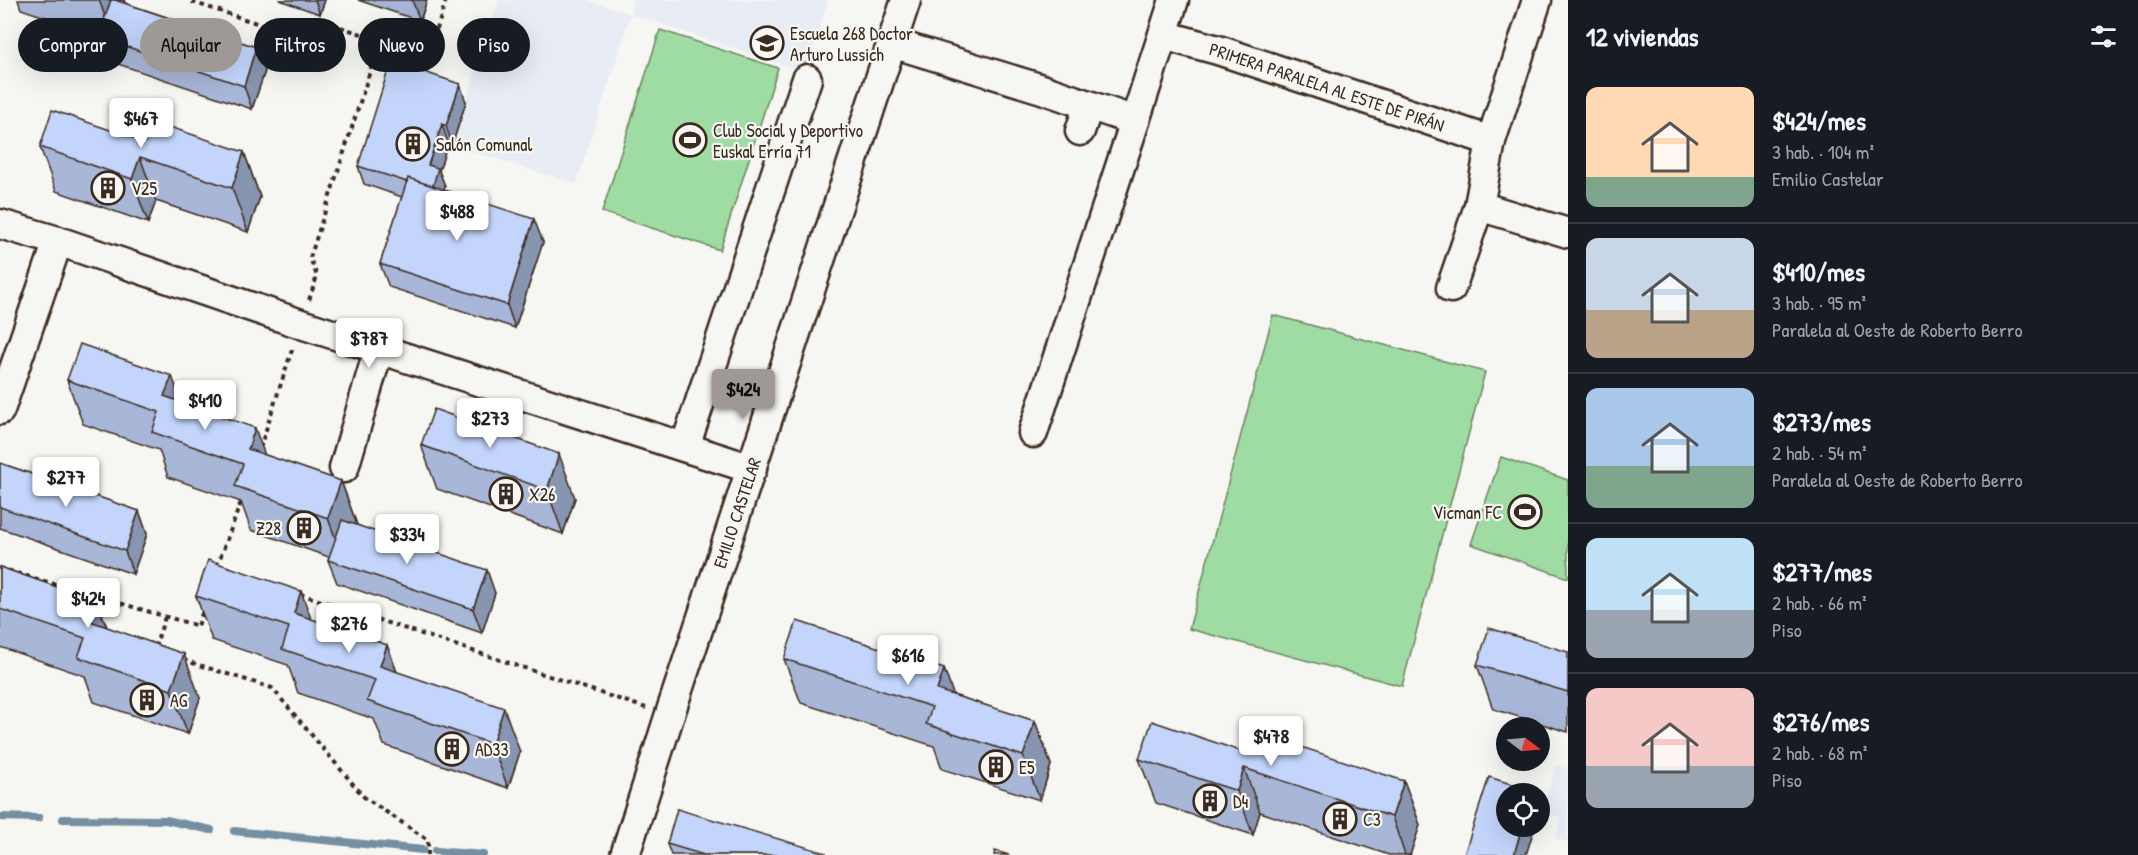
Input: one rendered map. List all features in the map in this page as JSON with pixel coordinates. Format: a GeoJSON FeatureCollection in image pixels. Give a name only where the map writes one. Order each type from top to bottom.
{"type":"FeatureCollection","features":[{"type":"Feature","properties":{"kind":"street","name":"EMILIO CASTELAR"},"geometry":{"type":"LineString","coordinates":[[625,855],[906,0]]}},
{"type":"Feature","properties":{"kind":"street"},"geometry":{"type":"LineString","coordinates":[[1033,432],[1174,0]]}},
{"type":"Feature","properties":{"kind":"street"},"geometry":{"type":"LineString","coordinates":[[1451,288],[1479,206],[1491,141],[1537,0]]}},
{"type":"Feature","properties":{"kind":"street","name":"PRIMERA PARALELA AL ESTE DE PIRÁN"},"geometry":{"type":"LineString","coordinates":[[1163,35],[1218,50],[1491,141]]}},
{"type":"Feature","properties":{"kind":"street"},"geometry":{"type":"LineString","coordinates":[[892,43],[1038,88],[1085,118],[1135,121]]}},
{"type":"Feature","properties":{"kind":"street"},"geometry":{"type":"LineString","coordinates":[[685,447],[807,79]]}},
{"type":"Feature","properties":{"kind":"street"},"geometry":{"type":"LineString","coordinates":[[1479,206],[1568,233]]}},
{"type":"Feature","properties":{"kind":"street"},"geometry":{"type":"LineString","coordinates":[[0,224],[58,241],[301,324],[752,469]]}},
{"type":"Feature","properties":{"kind":"street"},"geometry":{"type":"LineString","coordinates":[[0,410],[58,241]]}},
{"type":"Feature","properties":{"kind":"street"},"geometry":{"type":"LineString","coordinates":[[344,468],[379,348]]}},
{"type":"Feature","properties":{"kind":"path"},"geometry":{"type":"LineString","coordinates":[[440,18],[446,0]]}},
{"type":"Feature","properties":{"kind":"path"},"geometry":{"type":"LineString","coordinates":[[192,2],[199,2],[327,46],[334,25],[358,33]]}},
{"type":"Feature","properties":{"kind":"path"},"geometry":{"type":"LineString","coordinates":[[257,455],[317,276],[310,258],[370,72]]}},
{"type":"Feature","properties":{"kind":"path"},"geometry":{"type":"LineString","coordinates":[[217,567],[242,502]]}},
{"type":"Feature","properties":{"kind":"path"},"geometry":{"type":"LineString","coordinates":[[0,568],[198,626],[204,607]]}},
{"type":"Feature","properties":{"kind":"path"},"geometry":{"type":"LineString","coordinates":[[296,593],[669,717]]}},
{"type":"Feature","properties":{"kind":"path"},"geometry":{"type":"LineString","coordinates":[[154,651],[165,616]]}},
{"type":"Feature","properties":{"kind":"path"},"geometry":{"type":"LineString","coordinates":[[176,658],[272,688],[364,797],[428,840],[428,855]]}},
{"type":"Feature","properties":{"kind":"shaded area"},"geometry":{"type":"Polygon","coordinates":[[[499,0],[587,0],[631,14],[576,184],[452,145],[476,72],[530,72],[530,18],[493,18],[499,0]]]}},
{"type":"Feature","properties":{"kind":"shaded area","name":"Escuela 268 Doctor Arturo Lussich"},"geometry":{"type":"Polygon","coordinates":[[[632,0],[828,0],[806,72],[631,14],[632,0]]]}},
{"type":"Feature","properties":{"kind":"shaded area"},"geometry":{"type":"Polygon","coordinates":[[[1556,765],[1568,769],[1568,842],[1555,838],[1561,818],[1550,815],[1550,784],[1556,765]]]}},
{"type":"Feature","properties":{"kind":"green space","name":"Club Social y Deportivo Euskal Erría 71"},"geometry":{"type":"Polygon","coordinates":[[[660,30],[778,68],[720,250],[602,212],[660,30]]]}},
{"type":"Feature","properties":{"kind":"green space"},"geometry":{"type":"Polygon","coordinates":[[[1273,315],[1485,372],[1402,686],[1189,629],[1273,315]]]}},
{"type":"Feature","properties":{"kind":"green space","name":"Vicman FC"},"geometry":{"type":"Polygon","coordinates":[[[1501,457],[1568,480],[1568,578],[1471,544],[1501,457]]]}},
{"type":"Feature","properties":{"kind":"building"},"geometry":{"type":"Polygon","coordinates":[[[111,0],[115,0],[169,18],[140,18],[140,51],[128,47],[128,18],[105,18],[111,0]]]}},
{"type":"Feature","properties":{"kind":"building"},"geometry":{"type":"Polygon","coordinates":[[[242,42],[254,46],[244,86],[202,72],[242,72],[242,42]]]}},
{"type":"Feature","properties":{"kind":"building","name":"Salón Comunal"},"geometry":{"type":"Polygon","coordinates":[[[388,72],[424,72],[460,84],[446,126],[442,124],[428,165],[438,168],[433,186],[408,178],[407,182],[358,166],[388,72]]]}},
{"type":"Feature","properties":{"kind":"building"},"geometry":{"type":"Polygon","coordinates":[[[52,110],[145,142],[152,121],[244,152],[232,188],[140,157],[132,179],[40,147],[52,110]]]}},
{"type":"Feature","properties":{"kind":"building"},"geometry":{"type":"Polygon","coordinates":[[[408,178],[534,219],[507,305],[380,264],[408,178]]]}},
{"type":"Feature","properties":{"kind":"building"},"geometry":{"type":"Polygon","coordinates":[[[80,344],[172,376],[164,396],[255,428],[248,449],[341,481],[328,518],[235,486],[243,464],[152,432],[159,412],[67,380],[80,344]]]}},
{"type":"Feature","properties":{"kind":"building"},"geometry":{"type":"Polygon","coordinates":[[[434,409],[559,454],[547,490],[421,445],[434,409]]]}},
{"type":"Feature","properties":{"kind":"building"},"geometry":{"type":"Polygon","coordinates":[[[0,463],[139,511],[125,551],[0,507],[0,463]]]}},
{"type":"Feature","properties":{"kind":"building"},"geometry":{"type":"Polygon","coordinates":[[[342,520],[487,570],[473,609],[328,560],[342,520]]]}},
{"type":"Feature","properties":{"kind":"building"},"geometry":{"type":"Polygon","coordinates":[[[208,560],[301,591],[294,613],[387,645],[380,666],[504,708],[492,744],[367,701],[375,680],[282,649],[289,627],[196,596],[208,560]]]}},
{"type":"Feature","properties":{"kind":"building"},"geometry":{"type":"Polygon","coordinates":[[[0,567],[97,601],[90,621],[184,654],[171,690],[78,657],[85,638],[0,609],[0,567]]]}},
{"type":"Feature","properties":{"kind":"building"},"geometry":{"type":"Polygon","coordinates":[[[797,621],[944,669],[937,690],[1035,721],[1023,756],[926,724],[932,707],[784,659],[797,621]]]}},
{"type":"Feature","properties":{"kind":"building"},"geometry":{"type":"Polygon","coordinates":[[[1489,628],[1568,652],[1568,692],[1477,665],[1489,628]]]}},
{"type":"Feature","properties":{"kind":"building"},"geometry":{"type":"Polygon","coordinates":[[[1152,721],[1249,754],[1256,732],[1404,781],[1392,817],[1244,768],[1237,791],[1139,759],[1152,721]]]}},
{"type":"Feature","properties":{"kind":"building"},"geometry":{"type":"Polygon","coordinates":[[[1489,777],[1508,783],[1496,783],[1496,837],[1519,837],[1514,855],[1464,855],[1489,777]]]}},
{"type":"Feature","properties":{"kind":"building"},"geometry":{"type":"Polygon","coordinates":[[[677,809],[826,853],[826,855],[704,855],[667,844],[677,809]]]}},
{"type":"Feature","properties":{"kind":"building"},"geometry":{"type":"Polygon","coordinates":[[[995,851],[1009,855],[994,855],[995,851]]]}},
{"type":"Feature","properties":{"kind":"waterway"},"geometry":{"type":"LineString","coordinates":[[0,817],[39,818]]}},
{"type":"Feature","properties":{"kind":"waterway"},"geometry":{"type":"LineString","coordinates":[[63,819],[166,820],[211,830]]}},
{"type":"Feature","properties":{"kind":"waterway"},"geometry":{"type":"LineString","coordinates":[[234,831],[423,850]]}},
{"type":"Feature","properties":{"kind":"waterway"},"geometry":{"type":"LineString","coordinates":[[435,851],[483,855]]}},
{"type":"Feature","properties":{"kind":"place","name":"Escuela 268 Doctor Arturo Lussich"},"geometry":{"type":"Point","coordinates":[767,43]}},
{"type":"Feature","properties":{"kind":"place","name":"Club Social y Deportivo Euskal Erría 71"},"geometry":{"type":"Point","coordinates":[690,140]}},
{"type":"Feature","properties":{"kind":"place","name":"Salón Comunal"},"geometry":{"type":"Point","coordinates":[413,144]}},
{"type":"Feature","properties":{"kind":"place","name":"V25"},"geometry":{"type":"Point","coordinates":[108,188]}},
{"type":"Feature","properties":{"kind":"place","name":"X26"},"geometry":{"type":"Point","coordinates":[506,494]}},
{"type":"Feature","properties":{"kind":"place","name":"Vicman FC"},"geometry":{"type":"Point","coordinates":[1525,512]}},
{"type":"Feature","properties":{"kind":"place","name":"Z28"},"geometry":{"type":"Point","coordinates":[304,528]}},
{"type":"Feature","properties":{"kind":"place","name":"AG"},"geometry":{"type":"Point","coordinates":[147,700]}},
{"type":"Feature","properties":{"kind":"place","name":"AD33"},"geometry":{"type":"Point","coordinates":[452,749]}},
{"type":"Feature","properties":{"kind":"place","name":"E5"},"geometry":{"type":"Point","coordinates":[996,767]}},
{"type":"Feature","properties":{"kind":"place","name":"D4"},"geometry":{"type":"Point","coordinates":[1210,801]}},
{"type":"Feature","properties":{"kind":"place","name":"C3"},"geometry":{"type":"Point","coordinates":[1340,819]}}]}
